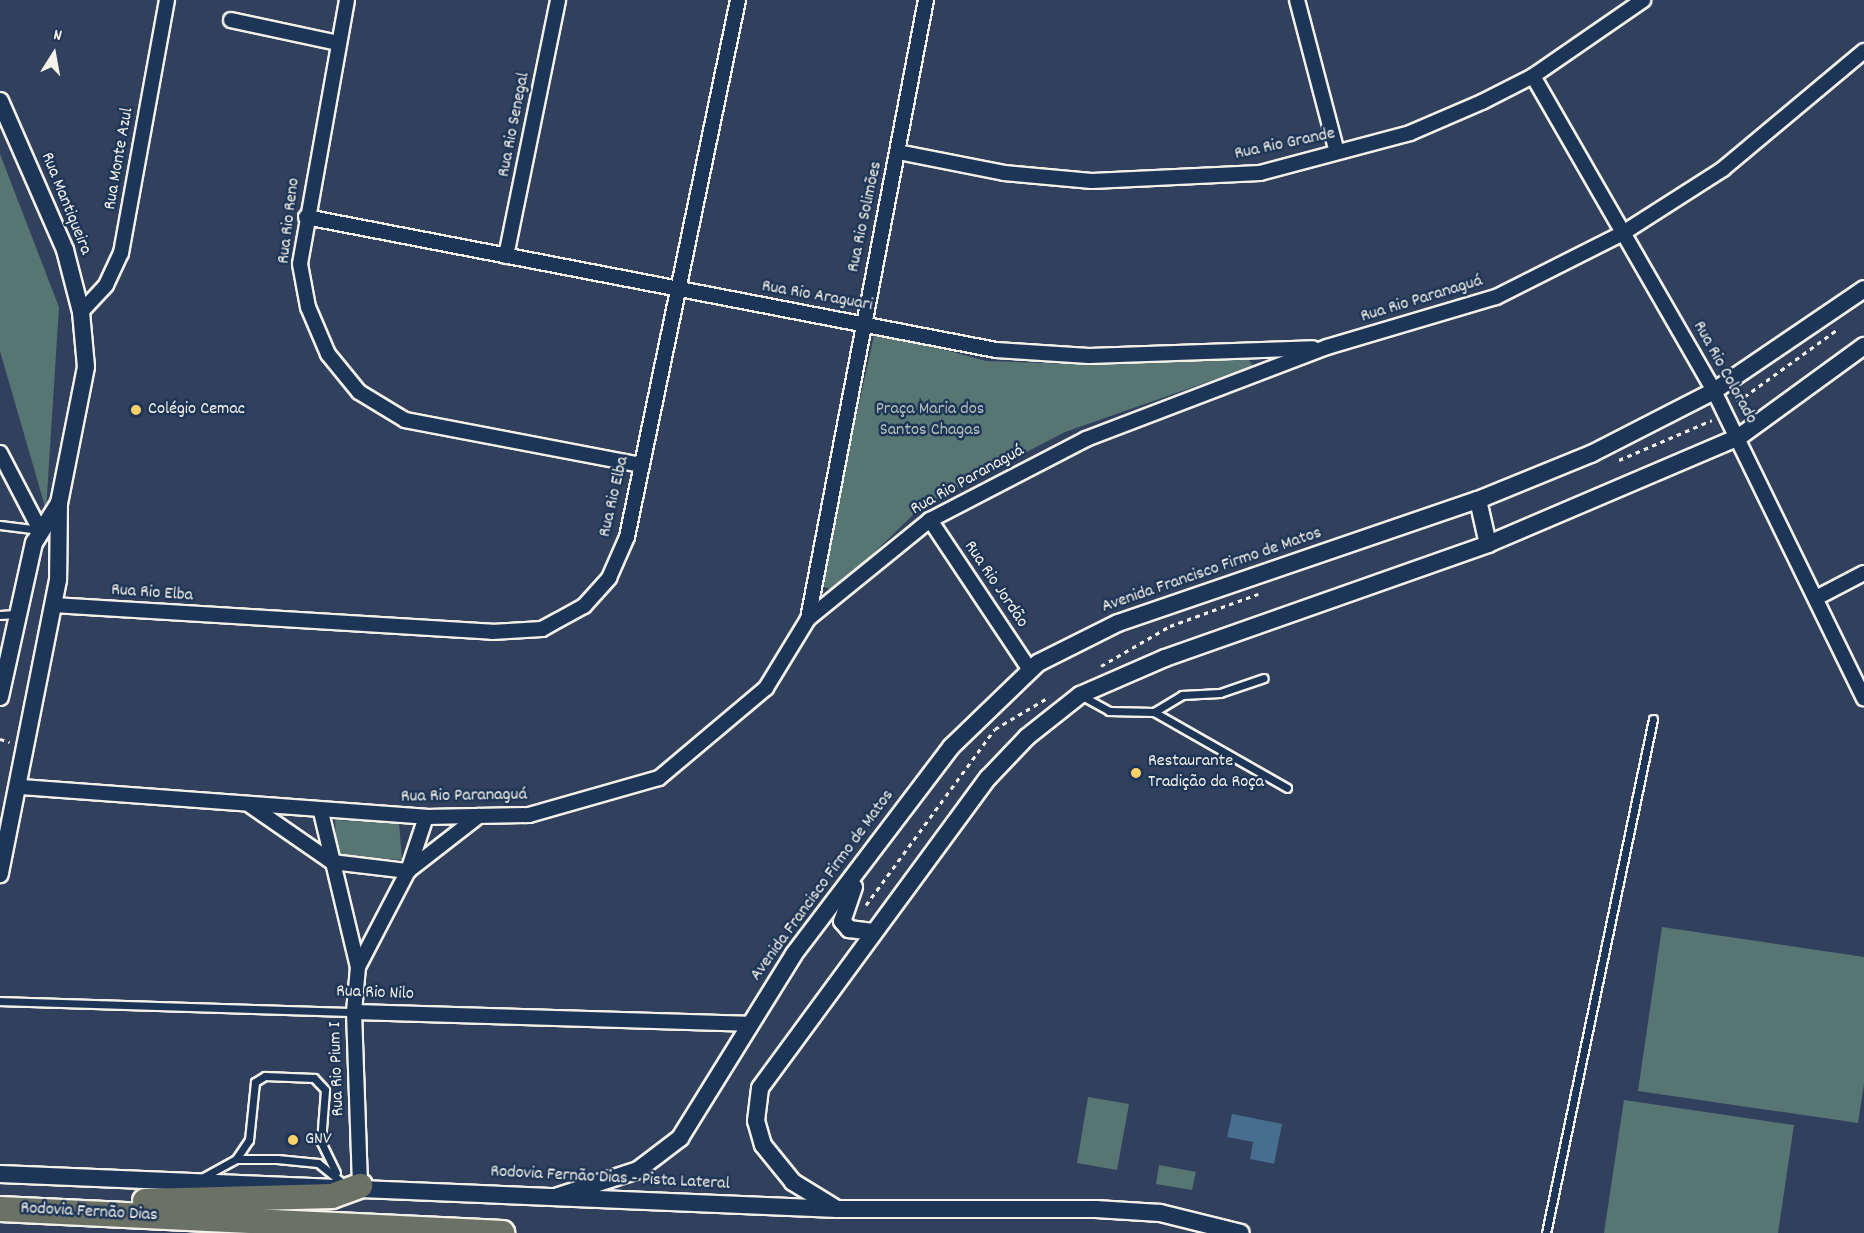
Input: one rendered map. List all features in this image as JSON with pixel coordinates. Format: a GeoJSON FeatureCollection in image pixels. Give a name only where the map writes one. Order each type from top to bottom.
{"type":"FeatureCollection","features":[{"type":"Feature","properties":{"kind":"highway"},"geometry":{"type":"LineString","coordinates":[[87,1213],[138,1202],[332,1196],[347,1182]]}},
{"type":"Feature","properties":{"kind":"highway","name":"Rodovia Fernão Dias"},"geometry":{"type":"LineString","coordinates":[[0,1209],[502,1233]]}},
{"type":"Feature","properties":{"kind":"street","name":"Rua Monte Azul"},"geometry":{"type":"LineString","coordinates":[[81,312],[106,285],[121,253],[167,0]]}},
{"type":"Feature","properties":{"kind":"street","name":"Rua Rio Reno"},"geometry":{"type":"LineString","coordinates":[[347,0],[306,217],[300,264],[308,307],[328,354],[359,392],[405,420],[642,465]]}},
{"type":"Feature","properties":{"kind":"street","name":"Rua Rio Senegal"},"geometry":{"type":"LineString","coordinates":[[506,256],[558,0]]}},
{"type":"Feature","properties":{"kind":"street","name":"Rua Rio Elba"},"geometry":{"type":"LineString","coordinates":[[53,605],[492,632],[542,628],[584,606],[609,578],[627,537],[674,290],[738,0]]}},
{"type":"Feature","properties":{"kind":"street","name":"Rua Rio Solimões"},"geometry":{"type":"LineString","coordinates":[[808,618],[862,322],[898,152],[926,0]]}},
{"type":"Feature","properties":{"kind":"street"},"geometry":{"type":"LineString","coordinates":[[1297,0],[1337,152]]}},
{"type":"Feature","properties":{"kind":"street","name":"Rua Rio Grande"},"geometry":{"type":"LineString","coordinates":[[898,152],[1004,173],[1092,181],[1260,173],[1410,134],[1533,76],[1643,0]]}},
{"type":"Feature","properties":{"kind":"street"},"geometry":{"type":"LineString","coordinates":[[231,20],[338,43]]}},
{"type":"Feature","properties":{"kind":"street","name":"Rua Rio Paranaguá"},"geometry":{"type":"LineString","coordinates":[[21,787],[321,812],[426,817],[530,815],[659,778],[766,688],[808,618],[930,520],[1086,439],[1328,347],[1496,297],[1623,233],[1723,169],[1864,51]]}},
{"type":"Feature","properties":{"kind":"street","name":"Rua Rio Colorado"},"geometry":{"type":"LineString","coordinates":[[1533,76],[1739,437],[1864,698]]}},
{"type":"Feature","properties":{"kind":"street","name":"Rua Mantiqueira"},"geometry":{"type":"LineString","coordinates":[[0,101],[65,250],[81,312],[86,367],[59,503],[60,551],[53,605],[21,787],[0,874]]}},
{"type":"Feature","properties":{"kind":"street","name":"Rua Rio Araguari"},"geometry":{"type":"LineString","coordinates":[[306,217],[674,290],[862,322],[996,350],[1089,356],[1328,347]]}},
{"type":"Feature","properties":{"kind":"street","name":"Avenida Francisco Firmo de Matos"},"geometry":{"type":"LineString","coordinates":[[555,1197],[638,1170],[658,1158],[680,1138],[748,1024],[951,747],[1030,670],[1118,622],[1478,500],[1591,454],[1714,391],[1864,289]]}},
{"type":"Feature","properties":{"kind":"street"},"geometry":{"type":"LineString","coordinates":[[837,1209],[793,1182],[763,1145],[756,1121],[760,1088],[988,778],[1027,737],[1080,695],[1165,658],[1488,544],[1739,437],[1864,346]]}},
{"type":"Feature","properties":{"kind":"street"},"geometry":{"type":"LineString","coordinates":[[0,453],[40,530],[60,551]]}},
{"type":"Feature","properties":{"kind":"street"},"geometry":{"type":"LineString","coordinates":[[1478,500],[1488,544]]}},
{"type":"Feature","properties":{"kind":"street","name":"Rua Mantiqueira"},"geometry":{"type":"LineString","coordinates":[[0,697],[8,615],[40,530],[59,503]]}},
{"type":"Feature","properties":{"kind":"street","name":"Rua Rio Jordão"},"geometry":{"type":"LineString","coordinates":[[930,520],[1030,670]]}},
{"type":"Feature","properties":{"kind":"street"},"geometry":{"type":"LineString","coordinates":[[1816,598],[1864,573]]}},
{"type":"Feature","properties":{"kind":"street"},"geometry":{"type":"LineString","coordinates":[[250,806],[332,862],[408,871],[479,816]]}},
{"type":"Feature","properties":{"kind":"street","name":"Rua Rio Pium I"},"geometry":{"type":"LineString","coordinates":[[321,812],[358,967],[347,1182]]}},
{"type":"Feature","properties":{"kind":"street"},"geometry":{"type":"LineString","coordinates":[[358,967],[408,871],[426,817]]}},
{"type":"Feature","properties":{"kind":"street"},"geometry":{"type":"LineString","coordinates":[[871,854],[842,921],[849,929],[873,932]]}},
{"type":"Feature","properties":{"kind":"street","name":"Rua Rio Nilo"},"geometry":{"type":"LineString","coordinates":[[354,1012],[748,1024]]}},
{"type":"Feature","properties":{"kind":"street","name":"Rodovia Fernão Dias - Pista Lateral"},"geometry":{"type":"LineString","coordinates":[[0,1174],[347,1182],[555,1197],[837,1209],[1096,1209],[1160,1213],[1222,1230]]}},
{"type":"Feature","properties":{"kind":"street"},"geometry":{"type":"LineString","coordinates":[[1222,1230],[1241,1233]]}},
{"type":"Feature","properties":{"kind":"lane"},"geometry":{"type":"LineString","coordinates":[[0,525],[40,530]]}},
{"type":"Feature","properties":{"kind":"lane"},"geometry":{"type":"LineString","coordinates":[[1154,712],[1182,695],[1220,693],[1264,678]]}},
{"type":"Feature","properties":{"kind":"lane"},"geometry":{"type":"LineString","coordinates":[[1080,695],[1109,711],[1154,712],[1287,788]]}},
{"type":"Feature","properties":{"kind":"lane"},"geometry":{"type":"LineString","coordinates":[[1546,1233],[1653,719]]}},
{"type":"Feature","properties":{"kind":"lane","name":"Rua Rio Nilo"},"geometry":{"type":"LineString","coordinates":[[0,1001],[354,1012]]}},
{"type":"Feature","properties":{"kind":"lane"},"geometry":{"type":"LineString","coordinates":[[198,1180],[236,1158],[249,1140],[255,1082],[265,1076],[314,1078],[325,1089],[321,1142],[347,1182]]}},
{"type":"Feature","properties":{"kind":"lane"},"geometry":{"type":"LineString","coordinates":[[236,1158],[298,1160],[347,1182]]}},
{"type":"Feature","properties":{"kind":"green space"},"geometry":{"type":"Polygon","coordinates":[[[0,154],[59,307],[46,510],[0,351],[0,154]]]}},
{"type":"Feature","properties":{"kind":"green space","name":"Praça Maria dos Santos Chagas"},"geometry":{"type":"Polygon","coordinates":[[[875,331],[986,361],[1100,365],[1246,356],[1253,366],[1065,432],[921,507],[835,591],[819,585],[875,331]]]}},
{"type":"Feature","properties":{"kind":"green space"},"geometry":{"type":"Polygon","coordinates":[[[335,820],[399,823],[402,860],[337,856],[335,820]]]}},
{"type":"Feature","properties":{"kind":"green space"},"geometry":{"type":"Polygon","coordinates":[[[1662,927],[1864,957],[1864,1084],[1858,1123],[1638,1091],[1662,927]]]}},
{"type":"Feature","properties":{"kind":"green space"},"geometry":{"type":"Polygon","coordinates":[[[1088,1097],[1129,1104],[1117,1170],[1077,1163],[1088,1097]]]}},
{"type":"Feature","properties":{"kind":"green space"},"geometry":{"type":"Polygon","coordinates":[[[1624,1100],[1794,1125],[1778,1233],[1604,1233],[1624,1100]]]}},
{"type":"Feature","properties":{"kind":"green space"},"geometry":{"type":"Polygon","coordinates":[[[1159,1165],[1196,1172],[1192,1190],[1156,1184],[1159,1165]]]}},
{"type":"Feature","properties":{"kind":"water"},"geometry":{"type":"Polygon","coordinates":[[[1232,1114],[1282,1124],[1274,1164],[1250,1159],[1253,1142],[1227,1137],[1232,1114]]]}},
{"type":"Feature","properties":{"kind":"place","name":"Colégio Cemac"},"geometry":{"type":"Point","coordinates":[136,410]}},
{"type":"Feature","properties":{"kind":"place","name":"Restaurante Tradição da Roça"},"geometry":{"type":"Point","coordinates":[1136,773]}},
{"type":"Feature","properties":{"kind":"place","name":"GNV"},"geometry":{"type":"Point","coordinates":[293,1140]}}]}
